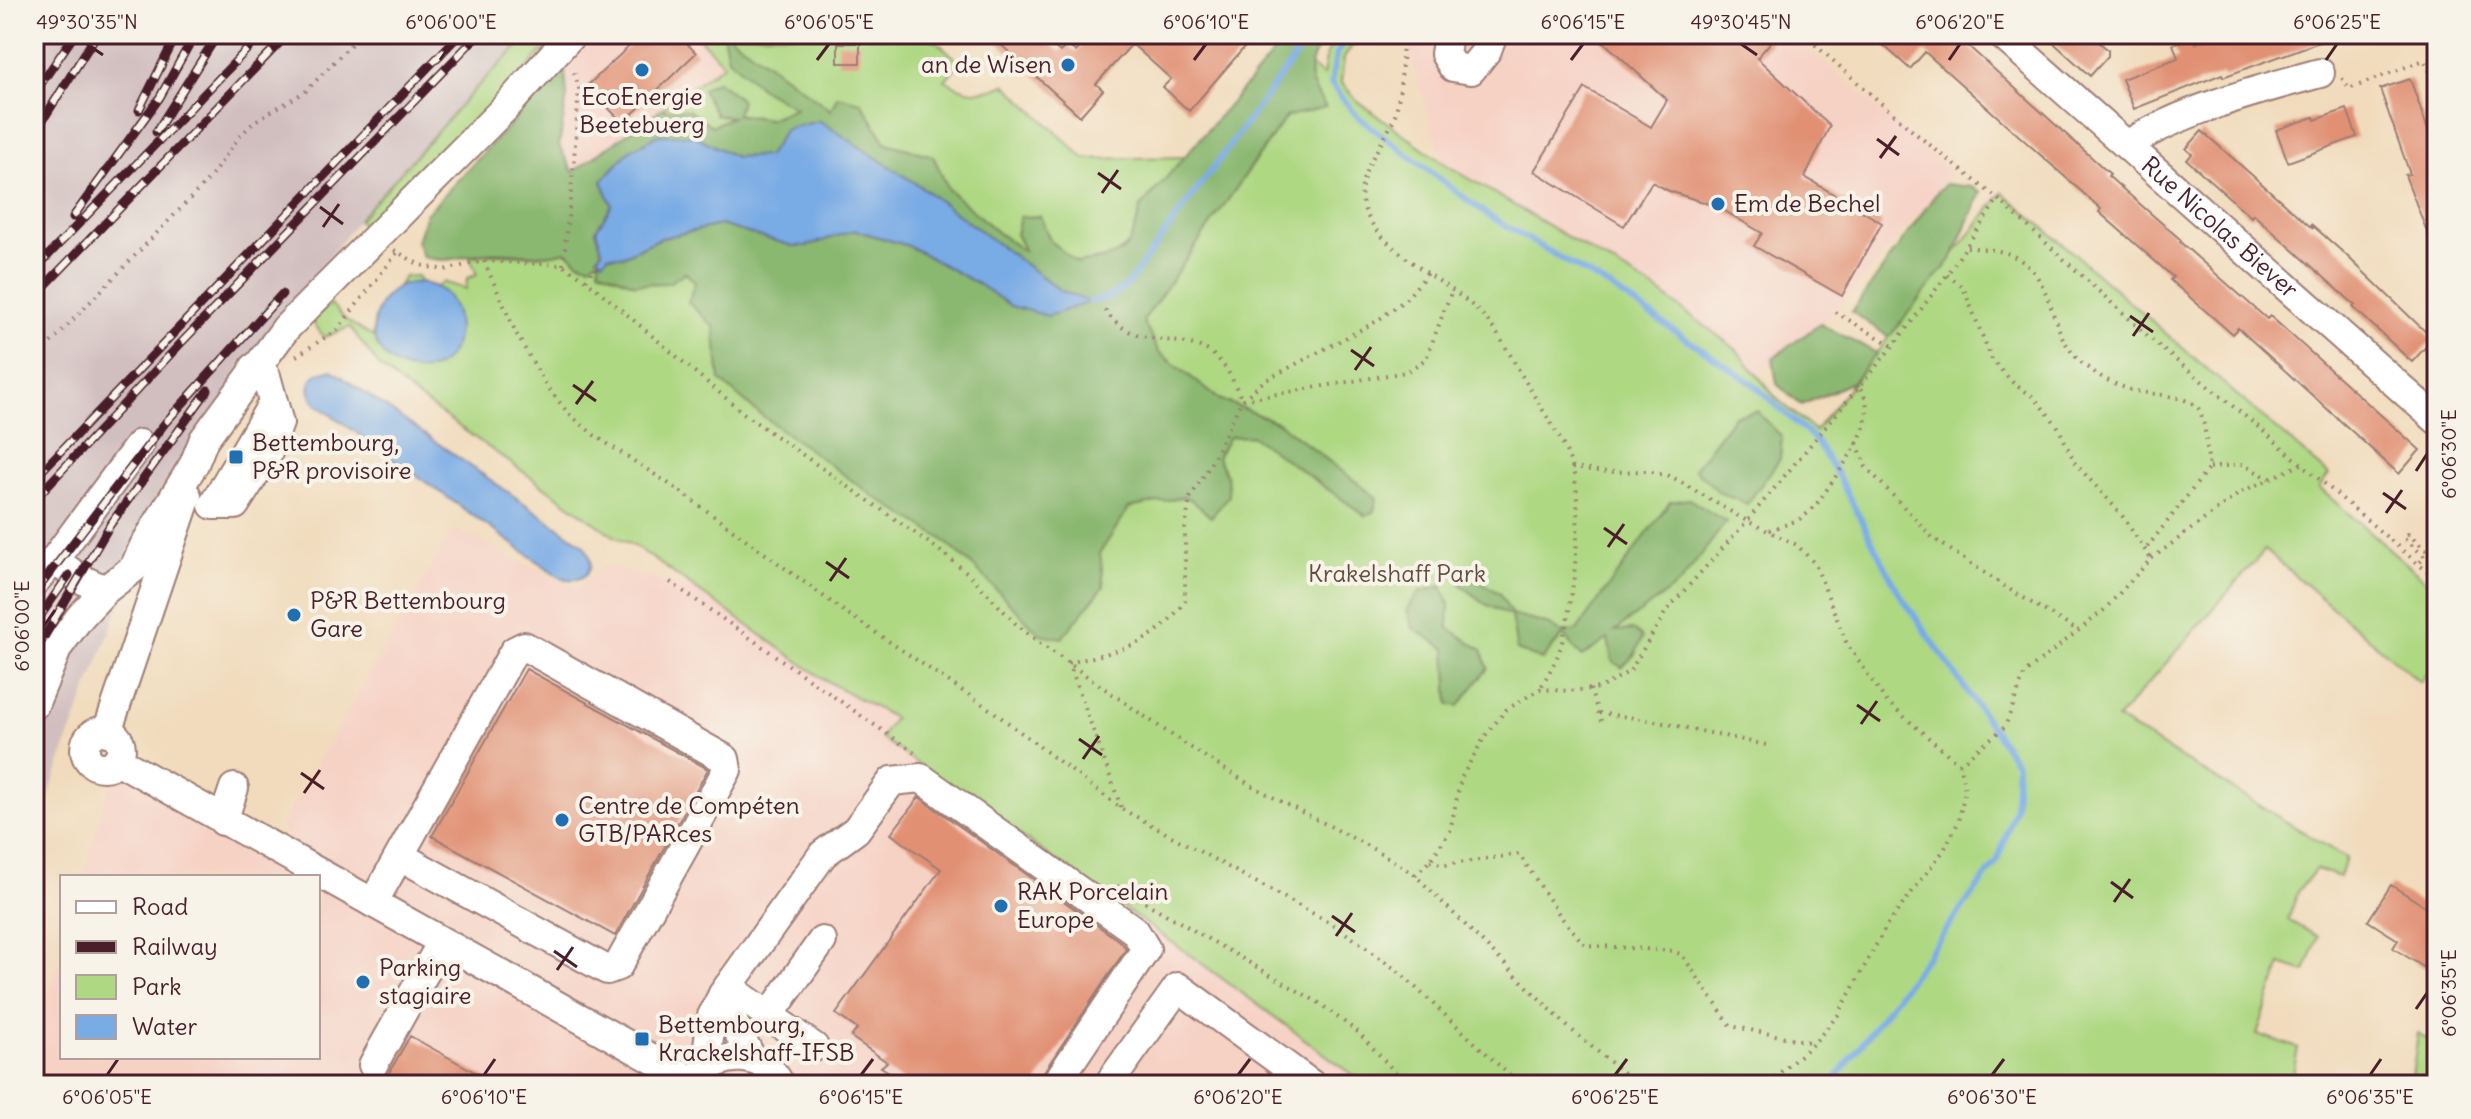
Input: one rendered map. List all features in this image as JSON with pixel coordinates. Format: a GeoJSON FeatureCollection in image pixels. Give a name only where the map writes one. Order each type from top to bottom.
{"type":"FeatureCollection","features":[{"type":"Feature","properties":{"kind":"street"},"geometry":{"type":"LineString","coordinates":[[1448,34],[1445,54],[1453,67],[1471,70],[1487,50],[1493,34]]}},
{"type":"Feature","properties":{"kind":"street","name":"Rue Nicolas Biever"},"geometry":{"type":"LineString","coordinates":[[2001,34],[2437,420]]}},
{"type":"Feature","properties":{"kind":"street"},"geometry":{"type":"LineString","coordinates":[[34,705],[58,647],[105,590],[134,568],[194,464],[204,439],[286,328],[568,45]]}},
{"type":"Feature","properties":{"kind":"street"},"geometry":{"type":"LineString","coordinates":[[2127,145],[2146,133],[2247,93],[2320,73]]}},
{"type":"Feature","properties":{"kind":"street"},"geometry":{"type":"LineString","coordinates":[[200,504],[235,505],[267,455],[279,423],[266,376],[254,368]]}},
{"type":"Feature","properties":{"kind":"street"},"geometry":{"type":"LineString","coordinates":[[34,582],[54,560],[140,444]]}},
{"type":"Feature","properties":{"kind":"street"},"geometry":{"type":"LineString","coordinates":[[194,464],[200,504],[107,732],[95,733],[90,737],[86,741],[85,753],[97,766],[108,766],[117,760],[442,942],[697,1079]]}},
{"type":"Feature","properties":{"kind":"street"},"geometry":{"type":"LineString","coordinates":[[54,560],[79,578],[105,590]]}},
{"type":"Feature","properties":{"kind":"street"},"geometry":{"type":"LineString","coordinates":[[373,903],[514,651],[524,646],[725,759],[727,770],[618,966],[607,970],[400,856]]}},
{"type":"Feature","properties":{"kind":"street"},"geometry":{"type":"LineString","coordinates":[[697,1079],[712,1016],[726,990],[823,854],[856,830],[892,781],[921,778],[1135,931],[1146,949],[1055,1085]]}},
{"type":"Feature","properties":{"kind":"street"},"geometry":{"type":"LineString","coordinates":[[223,821],[234,788]]}},
{"type":"Feature","properties":{"kind":"street"},"geometry":{"type":"LineString","coordinates":[[769,1016],[822,941]]}},
{"type":"Feature","properties":{"kind":"street"},"geometry":{"type":"LineString","coordinates":[[373,1065],[442,942]]}},
{"type":"Feature","properties":{"kind":"street"},"geometry":{"type":"LineString","coordinates":[[1108,1085],[1178,987],[1312,1085]]}},
{"type":"Feature","properties":{"kind":"street"},"geometry":{"type":"LineString","coordinates":[[726,990],[814,1047]]}},
{"type":"Feature","properties":{"kind":"street"},"geometry":{"type":"LineString","coordinates":[[726,990],[729,1014],[752,1059]]}},
{"type":"Feature","properties":{"kind":"street"},"geometry":{"type":"LineString","coordinates":[[697,1079],[719,1060],[735,1056],[752,1059],[767,1067],[780,1085]]}},
{"type":"Feature","properties":{"kind":"path"},"geometry":{"type":"LineString","coordinates":[[34,360],[210,178],[239,137],[255,121],[306,91],[361,34]]}},
{"type":"Feature","properties":{"kind":"path"},"geometry":{"type":"LineString","coordinates":[[1403,34],[1396,113],[1363,178],[1361,197],[1365,212],[1379,232],[1478,311],[1501,339],[1562,443],[1572,468],[1578,519],[1574,567],[1557,655],[1540,689]]}},
{"type":"Feature","properties":{"kind":"path"},"geometry":{"type":"LineString","coordinates":[[1803,34],[1916,134],[1998,199],[2161,348],[2437,580]]}},
{"type":"Feature","properties":{"kind":"path"},"geometry":{"type":"LineString","coordinates":[[563,265],[579,88],[568,45]]}},
{"type":"Feature","properties":{"kind":"path"},"geometry":{"type":"LineString","coordinates":[[2320,73],[2344,78],[2349,89],[2424,60],[2437,85]]}},
{"type":"Feature","properties":{"kind":"path"},"geometry":{"type":"LineString","coordinates":[[1415,875],[1430,861],[1450,831],[1461,778],[1485,736],[1506,710],[1540,689],[1600,688],[1630,671],[1667,610],[1747,521],[1893,346],[1967,247],[1998,199]]}},
{"type":"Feature","properties":{"kind":"path"},"geometry":{"type":"LineString","coordinates":[[377,237],[397,253],[420,265],[444,270],[484,261],[563,265],[586,280],[747,416],[935,547],[969,574],[1015,623],[1069,663],[1187,746],[1259,789],[1390,858],[1415,875],[1568,1027],[1638,1085]]}},
{"type":"Feature","properties":{"kind":"path"},"geometry":{"type":"LineString","coordinates":[[1967,247],[2006,253],[2024,262],[2039,276],[2064,344],[2103,378],[2127,389],[2188,401],[2197,408],[2202,419],[2209,468]]}},
{"type":"Feature","properties":{"kind":"path"},"geometry":{"type":"LineString","coordinates":[[586,280],[600,259]]}},
{"type":"Feature","properties":{"kind":"path"},"geometry":{"type":"LineString","coordinates":[[484,261],[517,335],[546,385],[568,413],[594,435],[677,489],[845,612],[994,712],[1122,809],[1336,926],[1399,972],[1520,1085]]}},
{"type":"Feature","properties":{"kind":"path"},"geometry":{"type":"LineString","coordinates":[[1069,663],[1133,647],[1155,634],[1185,601],[1185,529],[1190,498],[1242,400],[1264,381],[1377,321],[1406,299],[1428,273]]}},
{"type":"Feature","properties":{"kind":"path"},"geometry":{"type":"LineString","coordinates":[[1947,275],[1963,287],[1992,360],[2015,385],[2033,396],[2057,425],[2075,463],[2121,514],[2151,559]]}},
{"type":"Feature","properties":{"kind":"path"},"geometry":{"type":"LineString","coordinates":[[1242,400],[1406,372],[1426,359],[1452,290]]}},
{"type":"Feature","properties":{"kind":"path"},"geometry":{"type":"LineString","coordinates":[[1105,310],[1112,320],[1133,334],[1196,346],[1216,356],[1229,373],[1242,400]]}},
{"type":"Feature","properties":{"kind":"path"},"geometry":{"type":"LineString","coordinates":[[1835,312],[1893,346]]}},
{"type":"Feature","properties":{"kind":"path"},"geometry":{"type":"LineString","coordinates":[[1768,530],[1804,517],[1852,452],[1863,430],[1867,408],[1865,394],[1859,386]]}},
{"type":"Feature","properties":{"kind":"path"},"geometry":{"type":"LineString","coordinates":[[1857,443],[1866,467],[1933,538],[2078,631]]}},
{"type":"Feature","properties":{"kind":"path"},"geometry":{"type":"LineString","coordinates":[[2145,550],[2209,468],[2242,464],[2270,479]]}},
{"type":"Feature","properties":{"kind":"path"},"geometry":{"type":"LineString","coordinates":[[1959,764],[2005,727],[2025,673],[2103,611],[2151,559],[2241,492],[2302,464]]}},
{"type":"Feature","properties":{"kind":"path"},"geometry":{"type":"LineString","coordinates":[[1572,468],[1607,472],[1648,471],[1672,477],[1747,521],[1797,545],[1815,564],[1847,644],[1886,701],[1959,764],[1965,789],[1959,821],[1949,840],[1887,925],[1838,1015],[1814,1043],[1766,1085]]}},
{"type":"Feature","properties":{"kind":"path"},"geometry":{"type":"LineString","coordinates":[[2419,563],[2425,557],[2404,538],[2408,534],[2428,552],[2437,543]]}},
{"type":"Feature","properties":{"kind":"path"},"geometry":{"type":"LineString","coordinates":[[1069,663],[1122,809]]}},
{"type":"Feature","properties":{"kind":"path"},"geometry":{"type":"LineString","coordinates":[[1590,689],[1601,721]]}},
{"type":"Feature","properties":{"kind":"path"},"geometry":{"type":"LineString","coordinates":[[1599,713],[1649,720],[1771,746]]}},
{"type":"Feature","properties":{"kind":"path"},"geometry":{"type":"LineString","coordinates":[[1430,861],[1445,865],[1519,854],[1561,917],[1585,945],[1674,951],[1682,955],[1731,1026],[1814,1043]]}},
{"type":"Feature","properties":{"kind":"path"},"geometry":{"type":"LineString","coordinates":[[1393,1068],[1407,1085]]}},
{"type":"Feature","properties":{"kind":"shaded area"},"geometry":{"type":"Polygon","coordinates":[[[34,34],[531,34],[476,88],[358,220],[294,302],[134,568],[34,838],[34,34]]]}},
{"type":"Feature","properties":{"kind":"shaded area"},"geometry":{"type":"Polygon","coordinates":[[[587,34],[695,34],[724,64],[573,173],[559,146],[567,96],[555,70],[587,34]]]}},
{"type":"Feature","properties":{"kind":"shaded area","name":"Em de Bechel"},"geometry":{"type":"Polygon","coordinates":[[[1411,34],[1792,34],[1953,173],[1835,312],[1757,375],[1736,349],[1443,163],[1410,56],[1411,34]]]}},
{"type":"Feature","properties":{"kind":"shaded area"},"geometry":{"type":"Polygon","coordinates":[[[454,528],[575,588],[604,565],[694,589],[825,680],[895,718],[881,738],[1186,952],[1367,1085],[34,1085],[34,1045],[60,956],[60,1059],[320,1059],[320,875],[84,875],[117,760],[304,864],[280,827],[454,528]]]}},
{"type":"Feature","properties":{"kind":"green space"},"geometry":{"type":"Polygon","coordinates":[[[531,34],[559,34],[377,228],[365,227],[358,220],[476,88],[531,34]]]}},
{"type":"Feature","properties":{"kind":"green space"},"geometry":{"type":"Polygon","coordinates":[[[695,34],[723,34],[761,88],[797,107],[769,119],[736,114],[717,81],[702,90],[716,114],[734,116],[712,126],[688,110],[661,109],[724,64],[695,34]]]}},
{"type":"Feature","properties":{"kind":"green space"},"geometry":{"type":"Polygon","coordinates":[[[723,34],[831,110],[837,96],[861,102],[886,143],[933,156],[948,189],[998,233],[1025,252],[1016,234],[1020,217],[1040,216],[1051,242],[1077,263],[1115,255],[1128,244],[1141,207],[1290,34],[1323,34],[1310,72],[1313,87],[1326,107],[1286,117],[1143,321],[1159,352],[1219,399],[1279,423],[1377,498],[1374,511],[1366,516],[1252,436],[1229,437],[1217,457],[1227,477],[1229,496],[1211,517],[1184,497],[1129,508],[1100,553],[1104,586],[1062,638],[1040,634],[941,538],[872,495],[753,409],[720,380],[714,327],[688,302],[695,282],[685,272],[669,283],[635,284],[599,269],[599,259],[590,265],[579,262],[566,251],[545,255],[485,253],[448,260],[423,257],[417,241],[426,214],[549,83],[555,70],[565,72],[567,96],[559,146],[573,172],[661,109],[688,110],[712,126],[732,117],[716,115],[702,89],[717,81],[741,100],[737,115],[769,119],[796,108],[761,88],[728,58],[723,34]],[[820,121],[786,129],[768,156],[735,157],[693,135],[659,135],[630,150],[602,181],[612,205],[596,230],[602,250],[598,256],[623,256],[661,238],[720,225],[793,246],[807,246],[855,230],[909,246],[1011,306],[1088,302],[1061,291],[921,187],[820,121]]]}},
{"type":"Feature","properties":{"kind":"green space"},"geometry":{"type":"Polygon","coordinates":[[[727,34],[928,34],[960,62],[945,80],[974,91],[1005,84],[1085,159],[1185,157],[1141,207],[1133,240],[1113,257],[1077,263],[1051,242],[1027,254],[948,189],[933,156],[886,143],[861,102],[832,111],[727,34]]]}},
{"type":"Feature","properties":{"kind":"green space","name":"Krakelshaff Park"},"geometry":{"type":"Polygon","coordinates":[[[1342,34],[1360,34],[1344,58],[1341,82],[1356,100],[1445,164],[1656,290],[1736,349],[1776,398],[1815,431],[2003,192],[2329,475],[2319,488],[2437,590],[2437,662],[2420,682],[2265,550],[2117,719],[2346,858],[2340,877],[2316,869],[2298,891],[2288,920],[2318,937],[2305,972],[2281,964],[2257,1034],[2298,1048],[2291,1085],[1367,1085],[1186,952],[881,738],[894,718],[825,680],[413,394],[380,367],[350,327],[324,337],[310,319],[331,304],[346,320],[373,337],[379,309],[404,277],[417,276],[420,282],[437,287],[443,282],[466,289],[467,278],[477,275],[470,257],[542,255],[566,251],[1061,291],[1143,320],[1286,117],[1311,87],[1310,66],[1323,75],[1327,53],[1342,34]]]}},
{"type":"Feature","properties":{"kind":"green space"},"geometry":{"type":"Polygon","coordinates":[[[1946,184],[1971,187],[1981,192],[1953,257],[1889,337],[1852,312],[1946,184]]]}},
{"type":"Feature","properties":{"kind":"green space"},"geometry":{"type":"Polygon","coordinates":[[[1820,324],[1877,353],[1853,382],[1801,405],[1777,384],[1773,358],[1820,324]]]}},
{"type":"Feature","properties":{"kind":"green space"},"geometry":{"type":"Polygon","coordinates":[[[1757,411],[1782,437],[1780,459],[1747,504],[1720,493],[1694,469],[1734,416],[1757,411]]]}},
{"type":"Feature","properties":{"kind":"green space"},"geometry":{"type":"Polygon","coordinates":[[[1689,499],[1726,522],[1680,583],[1615,631],[1633,630],[1642,637],[1635,654],[1622,668],[1612,660],[1608,639],[1582,657],[1563,635],[1542,660],[1517,650],[1511,616],[1485,604],[1459,583],[1465,574],[1499,593],[1512,615],[1550,625],[1563,633],[1576,631],[1670,502],[1689,499]]]}},
{"type":"Feature","properties":{"kind":"green space"},"geometry":{"type":"Polygon","coordinates":[[[1442,586],[1449,603],[1448,628],[1482,650],[1488,668],[1459,706],[1449,704],[1446,649],[1413,628],[1407,610],[1419,592],[1442,586]]]}},
{"type":"Feature","properties":{"kind":"green space"},"geometry":{"type":"Polygon","coordinates":[[[2418,1033],[2437,1045],[2437,1085],[2411,1085],[2418,1033]]]}},
{"type":"Feature","properties":{"kind":"water"},"geometry":{"type":"Polygon","coordinates":[[[820,121],[921,187],[1061,291],[1090,302],[1048,316],[1011,306],[909,246],[855,230],[807,246],[793,246],[720,225],[661,238],[622,256],[608,255],[603,261],[598,256],[602,250],[596,230],[612,205],[602,181],[630,150],[659,135],[693,135],[735,157],[768,156],[785,129],[820,121]]]}},
{"type":"Feature","properties":{"kind":"water"},"geometry":{"type":"Polygon","coordinates":[[[420,282],[439,288],[448,296],[458,325],[452,352],[432,369],[418,371],[401,367],[385,356],[378,347],[374,329],[377,311],[387,295],[402,285],[420,282]]]}},
{"type":"Feature","properties":{"kind":"water"},"geometry":{"type":"Polygon","coordinates":[[[332,370],[580,542],[590,558],[588,572],[576,579],[558,576],[319,406],[311,394],[310,383],[318,374],[332,370]]]}},
{"type":"Feature","properties":{"kind":"building","name":"EcoEnergie Beetebuerg"},"geometry":{"type":"Polygon","coordinates":[[[642,34],[678,34],[696,53],[623,123],[587,86],[642,34]]]}},
{"type":"Feature","properties":{"kind":"building","name":"an de Wisen"},"geometry":{"type":"Polygon","coordinates":[[[989,34],[1039,34],[1060,52],[1067,45],[1076,52],[1092,34],[1172,34],[1186,46],[1192,38],[1201,46],[1213,34],[1256,34],[1189,111],[1163,87],[1171,79],[1132,44],[1096,84],[1103,90],[1080,116],[989,34]]]}},
{"type":"Feature","properties":{"kind":"building"},"geometry":{"type":"Polygon","coordinates":[[[1595,34],[1762,34],[1771,42],[1757,58],[1830,126],[1805,177],[1882,223],[1842,296],[1754,246],[1762,233],[1718,207],[1652,182],[1624,226],[1534,171],[1585,88],[1651,127],[1667,100],[1595,34]]]}},
{"type":"Feature","properties":{"kind":"building"},"geometry":{"type":"Polygon","coordinates":[[[1871,34],[1955,34],[2110,174],[2108,176],[2180,242],[2267,319],[2270,316],[2420,450],[2399,474],[2238,328],[2232,334],[2170,280],[2173,277],[2099,212],[2101,209],[1925,52],[1910,69],[1871,34]]]}},
{"type":"Feature","properties":{"kind":"building"},"geometry":{"type":"Polygon","coordinates":[[[2044,34],[2090,34],[2108,50],[2108,56],[2090,76],[2044,34]]]}},
{"type":"Feature","properties":{"kind":"building"},"geometry":{"type":"Polygon","coordinates":[[[2219,34],[2228,34],[2231,40],[2248,34],[2336,36],[2223,77],[2222,74],[2134,109],[2122,79],[2178,58],[2173,44],[2193,36],[2196,43],[2219,34]]]}},
{"type":"Feature","properties":{"kind":"building"},"geometry":{"type":"Polygon","coordinates":[[[838,43],[860,43],[860,63],[838,63],[838,43]]]}},
{"type":"Feature","properties":{"kind":"building"},"geometry":{"type":"Polygon","coordinates":[[[2410,79],[2437,156],[2436,255],[2405,175],[2410,174],[2380,89],[2410,79]]]}},
{"type":"Feature","properties":{"kind":"building"},"geometry":{"type":"Polygon","coordinates":[[[2347,109],[2357,137],[2288,162],[2276,130],[2347,109]]]}},
{"type":"Feature","properties":{"kind":"building"},"geometry":{"type":"Polygon","coordinates":[[[2202,131],[2346,255],[2433,339],[2412,362],[2353,307],[2355,305],[2187,160],[2192,154],[2186,149],[2202,131]]]}},
{"type":"Feature","properties":{"kind":"building","name":"Centre de Compéten GTB/PARces"},"geometry":{"type":"Polygon","coordinates":[[[526,669],[708,769],[615,936],[432,836],[526,669]]]}},
{"type":"Feature","properties":{"kind":"building","name":"RAK Porcelain Europe"},"geometry":{"type":"Polygon","coordinates":[[[919,797],[1122,943],[1126,949],[1037,1085],[910,1085],[881,1067],[887,1062],[851,1037],[857,1029],[836,1014],[941,869],[891,834],[919,797]]]}},
{"type":"Feature","properties":{"kind":"building"},"geometry":{"type":"Polygon","coordinates":[[[2391,885],[2437,914],[2437,961],[2430,971],[2393,948],[2398,940],[2368,921],[2391,885]]]}},
{"type":"Feature","properties":{"kind":"building"},"geometry":{"type":"Polygon","coordinates":[[[410,1036],[498,1085],[382,1085],[410,1036]]]}},
{"type":"Feature","properties":{"kind":"waterway"},"geometry":{"type":"LineString","coordinates":[[1090,302],[1111,297],[1127,285],[1297,54],[1308,34]]}},
{"type":"Feature","properties":{"kind":"waterway"},"geometry":{"type":"LineString","coordinates":[[1349,34],[1336,54],[1331,84],[1358,117],[1486,214],[1611,288],[1753,384],[1815,440],[1837,474],[1899,593],[2017,764],[2015,808],[1998,860],[1831,1085]]}},
{"type":"Feature","properties":{"kind":"railway"},"geometry":{"type":"LineString","coordinates":[[34,94],[75,34]]}},
{"type":"Feature","properties":{"kind":"railway"},"geometry":{"type":"LineString","coordinates":[[34,134],[97,34]]}},
{"type":"Feature","properties":{"kind":"railway"},"geometry":{"type":"LineString","coordinates":[[139,110],[177,34]]}},
{"type":"Feature","properties":{"kind":"railway"},"geometry":{"type":"LineString","coordinates":[[73,217],[160,97],[195,34]]}},
{"type":"Feature","properties":{"kind":"railway"},"geometry":{"type":"LineString","coordinates":[[156,132],[218,34]]}},
{"type":"Feature","properties":{"kind":"railway"},"geometry":{"type":"LineString","coordinates":[[34,270],[262,34]]}},
{"type":"Feature","properties":{"kind":"railway"},"geometry":{"type":"LineString","coordinates":[[34,297],[288,34]]}},
{"type":"Feature","properties":{"kind":"railway"},"geometry":{"type":"LineString","coordinates":[[34,479],[460,34]]}},
{"type":"Feature","properties":{"kind":"railway"},"geometry":{"type":"LineString","coordinates":[[34,500],[479,34]]}},
{"type":"Feature","properties":{"kind":"railway"},"geometry":{"type":"LineString","coordinates":[[34,594],[165,423],[282,294]]}},
{"type":"Feature","properties":{"kind":"railway"},"geometry":{"type":"LineString","coordinates":[[34,654],[110,525],[208,390]]}},
{"type":"Feature","properties":{"kind":"railway"},"geometry":{"type":"LineString","coordinates":[[34,625],[69,575]]}},
{"type":"Feature","properties":{"kind":"place","name":"an de Wisen"},"geometry":{"type":"Point","coordinates":[1068,65]}},
{"type":"Feature","properties":{"kind":"place","name":"EcoEnergie Beetebuerg"},"geometry":{"type":"Point","coordinates":[642,70]}},
{"type":"Feature","properties":{"kind":"place","name":"Em de Bechel"},"geometry":{"type":"Point","coordinates":[1718,204]}},
{"type":"Feature","properties":{"kind":"place","name":"Bettembourg, P&R provisoire"},"geometry":{"type":"Point","coordinates":[236,457]}},
{"type":"Feature","properties":{"kind":"place","name":"P&R Bettembourg Gare"},"geometry":{"type":"Point","coordinates":[294,615]}},
{"type":"Feature","properties":{"kind":"place","name":"Centre de Compéten GTB/PARces"},"geometry":{"type":"Point","coordinates":[562,820]}},
{"type":"Feature","properties":{"kind":"place","name":"RAK Porcelain Europe"},"geometry":{"type":"Point","coordinates":[1001,906]}},
{"type":"Feature","properties":{"kind":"place","name":"Parking stagiaire"},"geometry":{"type":"Point","coordinates":[363,982]}},
{"type":"Feature","properties":{"kind":"place","name":"Bettembourg, Krackelshaff-IFSB"},"geometry":{"type":"Point","coordinates":[642,1039]}}]}
